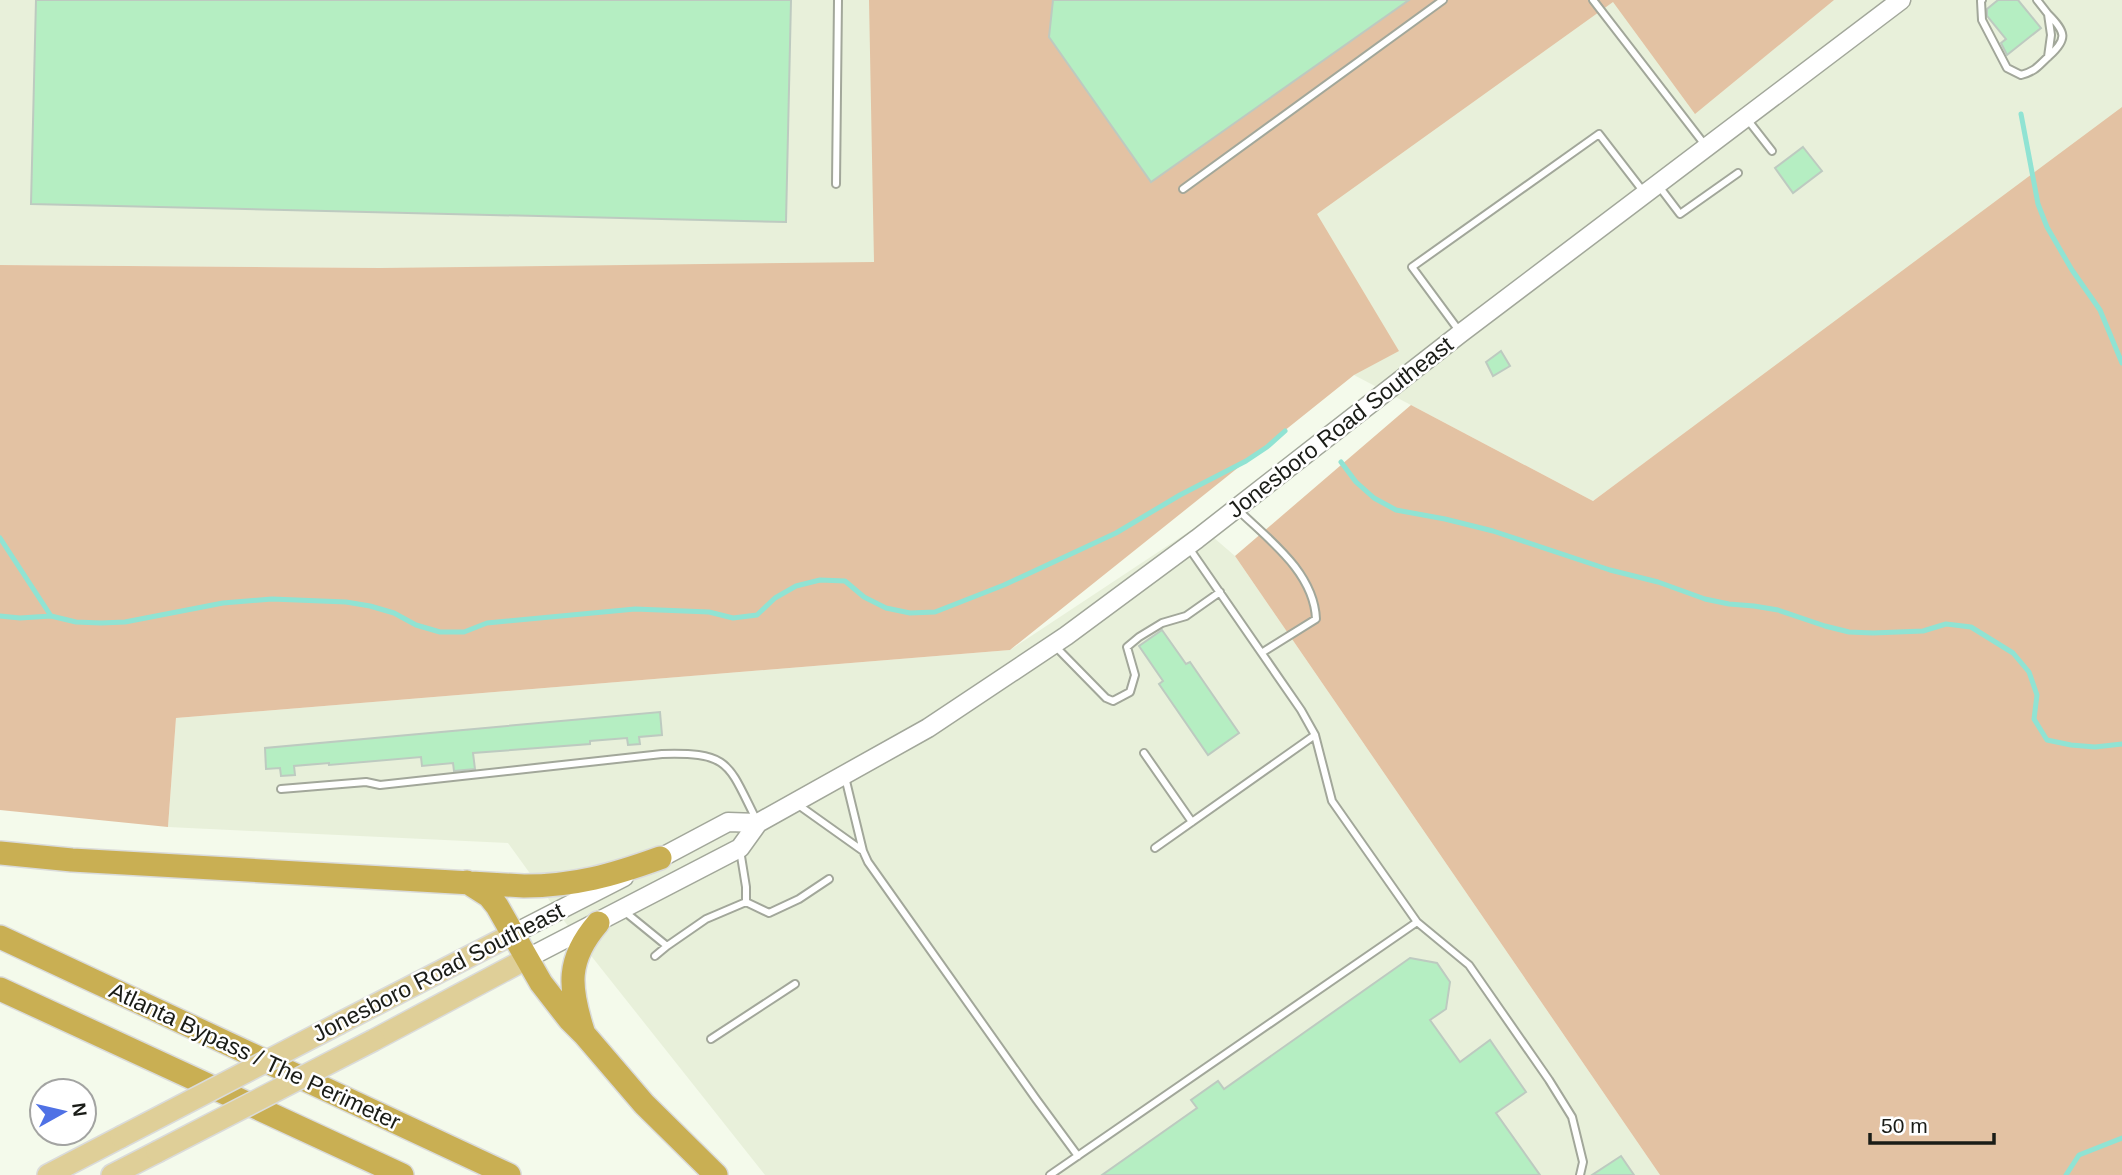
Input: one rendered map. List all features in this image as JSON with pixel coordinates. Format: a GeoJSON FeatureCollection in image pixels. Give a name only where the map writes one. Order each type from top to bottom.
{"type":"FeatureCollection","features":[{"type":"Feature","properties":{"kind":"highway"},"geometry":{"type":"LineString","coordinates":[[0,853],[85,861],[524,886],[573,883],[613,874],[660,858]]}},
{"type":"Feature","properties":{"kind":"highway"},"geometry":{"type":"LineString","coordinates":[[467,882],[489,896],[498,906],[526,959],[555,1003],[644,1104],[716,1175]]}},
{"type":"Feature","properties":{"kind":"highway"},"geometry":{"type":"LineString","coordinates":[[584,1034],[572,988],[573,968],[578,951],[598,923]]}},
{"type":"Feature","properties":{"kind":"highway","name":"Atlanta Bypass / The Perimeter"},"geometry":{"type":"LineString","coordinates":[[0,937],[509,1175]]}},
{"type":"Feature","properties":{"kind":"highway","name":"Atlanta Bypass / The Perimeter"},"geometry":{"type":"LineString","coordinates":[[0,989],[402,1175]]}},
{"type":"Feature","properties":{"kind":"main road","name":"Jonesboro Road Southeast"},"geometry":{"type":"LineString","coordinates":[[112,1175],[374,1041],[740,848],[758,823],[928,728],[1054,644],[1187,545],[1650,188],[1901,0]]}},
{"type":"Feature","properties":{"kind":"main road","name":"Jonesboro Road Southeast"},"geometry":{"type":"LineString","coordinates":[[48,1175],[729,822],[758,823]]}},
{"type":"Feature","properties":{"kind":"lane"},"geometry":{"type":"LineString","coordinates":[[836,184],[838,0]]}},
{"type":"Feature","properties":{"kind":"lane"},"geometry":{"type":"LineString","coordinates":[[1183,189],[1443,0]]}},
{"type":"Feature","properties":{"kind":"lane"},"geometry":{"type":"LineString","coordinates":[[1593,0],[1706,147]]}},
{"type":"Feature","properties":{"kind":"lane"},"geometry":{"type":"LineString","coordinates":[[1982,0],[1982,20],[2007,68],[2021,75],[2034,71],[2063,41],[2062,32],[2037,0]]}},
{"type":"Feature","properties":{"kind":"lane"},"geometry":{"type":"LineString","coordinates":[[2048,15],[2051,35],[2048,57]]}},
{"type":"Feature","properties":{"kind":"lane"},"geometry":{"type":"LineString","coordinates":[[1746,117],[1772,151]]}},
{"type":"Feature","properties":{"kind":"lane"},"geometry":{"type":"LineString","coordinates":[[1461,333],[1412,267],[1599,134],[1650,188],[1680,214],[1738,173]]}},
{"type":"Feature","properties":{"kind":"lane"},"geometry":{"type":"LineString","coordinates":[[1236,508],[1291,561],[1307,584],[1315,606],[1316,619],[1263,653]]}},
{"type":"Feature","properties":{"kind":"lane"},"geometry":{"type":"LineString","coordinates":[[1187,545],[1263,653],[1315,735],[1332,801],[1417,922],[1469,965],[1549,1080],[1572,1117],[1583,1161],[1580,1175]]}},
{"type":"Feature","properties":{"kind":"lane"},"geometry":{"type":"LineString","coordinates":[[1054,644],[1113,701],[1130,692],[1135,675],[1127,648],[1162,622],[1186,616],[1220,592]]}},
{"type":"Feature","properties":{"kind":"lane"},"geometry":{"type":"LineString","coordinates":[[1155,848],[1315,735]]}},
{"type":"Feature","properties":{"kind":"lane"},"geometry":{"type":"LineString","coordinates":[[1144,753],[1192,822]]}},
{"type":"Feature","properties":{"kind":"lane"},"geometry":{"type":"LineString","coordinates":[[281,789],[366,782],[380,785],[662,754],[695,754],[713,758],[730,769],[758,823]]}},
{"type":"Feature","properties":{"kind":"lane"},"geometry":{"type":"LineString","coordinates":[[845,775],[868,862],[1078,1156]]}},
{"type":"Feature","properties":{"kind":"lane"},"geometry":{"type":"LineString","coordinates":[[795,803],[863,851]]}},
{"type":"Feature","properties":{"kind":"lane"},"geometry":{"type":"LineString","coordinates":[[740,848],[746,902]]}},
{"type":"Feature","properties":{"kind":"lane"},"geometry":{"type":"LineString","coordinates":[[655,956],[706,919],[746,902],[769,913],[799,899],[829,879]]}},
{"type":"Feature","properties":{"kind":"lane"},"geometry":{"type":"LineString","coordinates":[[623,910],[667,946]]}},
{"type":"Feature","properties":{"kind":"lane"},"geometry":{"type":"LineString","coordinates":[[1050,1175],[1417,922]]}},
{"type":"Feature","properties":{"kind":"lane"},"geometry":{"type":"LineString","coordinates":[[710,1039],[794,984]]}},
{"type":"Feature","properties":{"kind":"shaded area"},"geometry":{"type":"Polygon","coordinates":[[[0,0],[2122,0],[2122,111],[1593,501],[1354,375],[380,268],[0,265],[0,0]]]}},
{"type":"Feature","properties":{"kind":"shaded area"},"geometry":{"type":"Polygon","coordinates":[[[869,0],[1834,0],[1695,114],[1613,2],[1317,214],[1399,351],[1354,375],[1010,650],[176,718],[168,827],[0,810],[0,265],[380,268],[874,262],[869,0]]]}},
{"type":"Feature","properties":{"kind":"shaded area"},"geometry":{"type":"Polygon","coordinates":[[[2122,107],[2122,1175],[1660,1175],[1235,556],[1411,405],[1593,501],[2122,107]]]}},
{"type":"Feature","properties":{"kind":"shaded area"},"geometry":{"type":"Polygon","coordinates":[[[1199,525],[1235,556],[1660,1175],[765,1175],[573,933],[508,843],[168,827],[176,718],[1010,650],[1199,525]]]}},
{"type":"Feature","properties":{"kind":"building"},"geometry":{"type":"Polygon","coordinates":[[[36,0],[791,0],[786,222],[31,204],[36,0]]]}},
{"type":"Feature","properties":{"kind":"building"},"geometry":{"type":"Polygon","coordinates":[[[1053,0],[1409,0],[1151,182],[1049,37],[1053,0]]]}},
{"type":"Feature","properties":{"kind":"building"},"geometry":{"type":"Polygon","coordinates":[[[1998,0],[2018,0],[2041,28],[2007,55],[2001,43],[2006,39],[1987,16],[1987,9],[1998,0]]]}},
{"type":"Feature","properties":{"kind":"building"},"geometry":{"type":"Polygon","coordinates":[[[1803,147],[1822,171],[1793,193],[1775,168],[1803,147]]]}},
{"type":"Feature","properties":{"kind":"building"},"geometry":{"type":"Polygon","coordinates":[[[1501,351],[1510,366],[1493,376],[1486,362],[1501,351]]]}},
{"type":"Feature","properties":{"kind":"building"},"geometry":{"type":"Polygon","coordinates":[[[1162,630],[1186,664],[1190,662],[1239,733],[1208,755],[1159,684],[1163,681],[1139,646],[1162,630]]]}},
{"type":"Feature","properties":{"kind":"building"},"geometry":{"type":"Polygon","coordinates":[[[660,712],[662,735],[639,737],[640,744],[628,745],[627,738],[590,741],[590,744],[473,753],[475,769],[454,771],[453,763],[422,766],[421,757],[294,766],[295,775],[281,776],[280,768],[266,769],[265,748],[660,712]]]}},
{"type":"Feature","properties":{"kind":"building"},"geometry":{"type":"Polygon","coordinates":[[[1410,958],[1437,963],[1450,982],[1446,1009],[1430,1020],[1460,1062],[1490,1040],[1526,1092],[1496,1113],[1540,1175],[1102,1175],[1197,1108],[1191,1100],[1218,1081],[1224,1089],[1410,958]]]}},
{"type":"Feature","properties":{"kind":"building"},"geometry":{"type":"Polygon","coordinates":[[[1621,1156],[1634,1175],[1592,1175],[1621,1156]]]}},
{"type":"Feature","properties":{"kind":"waterway"},"geometry":{"type":"LineString","coordinates":[[2021,114],[2038,204],[2047,227],[2100,310],[2122,363]]}},
{"type":"Feature","properties":{"kind":"waterway"},"geometry":{"type":"LineString","coordinates":[[0,616],[51,616],[76,622],[125,622],[223,603],[272,599],[346,602],[370,606],[440,632],[464,632],[487,623],[635,609],[709,612],[733,618],[757,615],[775,598],[796,586],[820,580],[845,581],[864,597],[886,608],[910,613],[935,612],[1004,585],[1116,533],[1180,495],[1246,461],[1285,431]]}},
{"type":"Feature","properties":{"kind":"waterway"},"geometry":{"type":"LineString","coordinates":[[1341,462],[1356,482],[1374,498],[1396,510],[1493,531],[1705,599],[1778,610],[1849,632],[1923,631],[1946,624],[1971,627],[2013,653],[2029,672],[2037,695],[2034,719],[2047,740],[2095,747],[2122,744]]}},
{"type":"Feature","properties":{"kind":"waterway"},"geometry":{"type":"LineString","coordinates":[[0,538],[51,616]]}},
{"type":"Feature","properties":{"kind":"waterway"},"geometry":{"type":"LineString","coordinates":[[2066,1175],[2079,1155],[2122,1138]]}}]}
